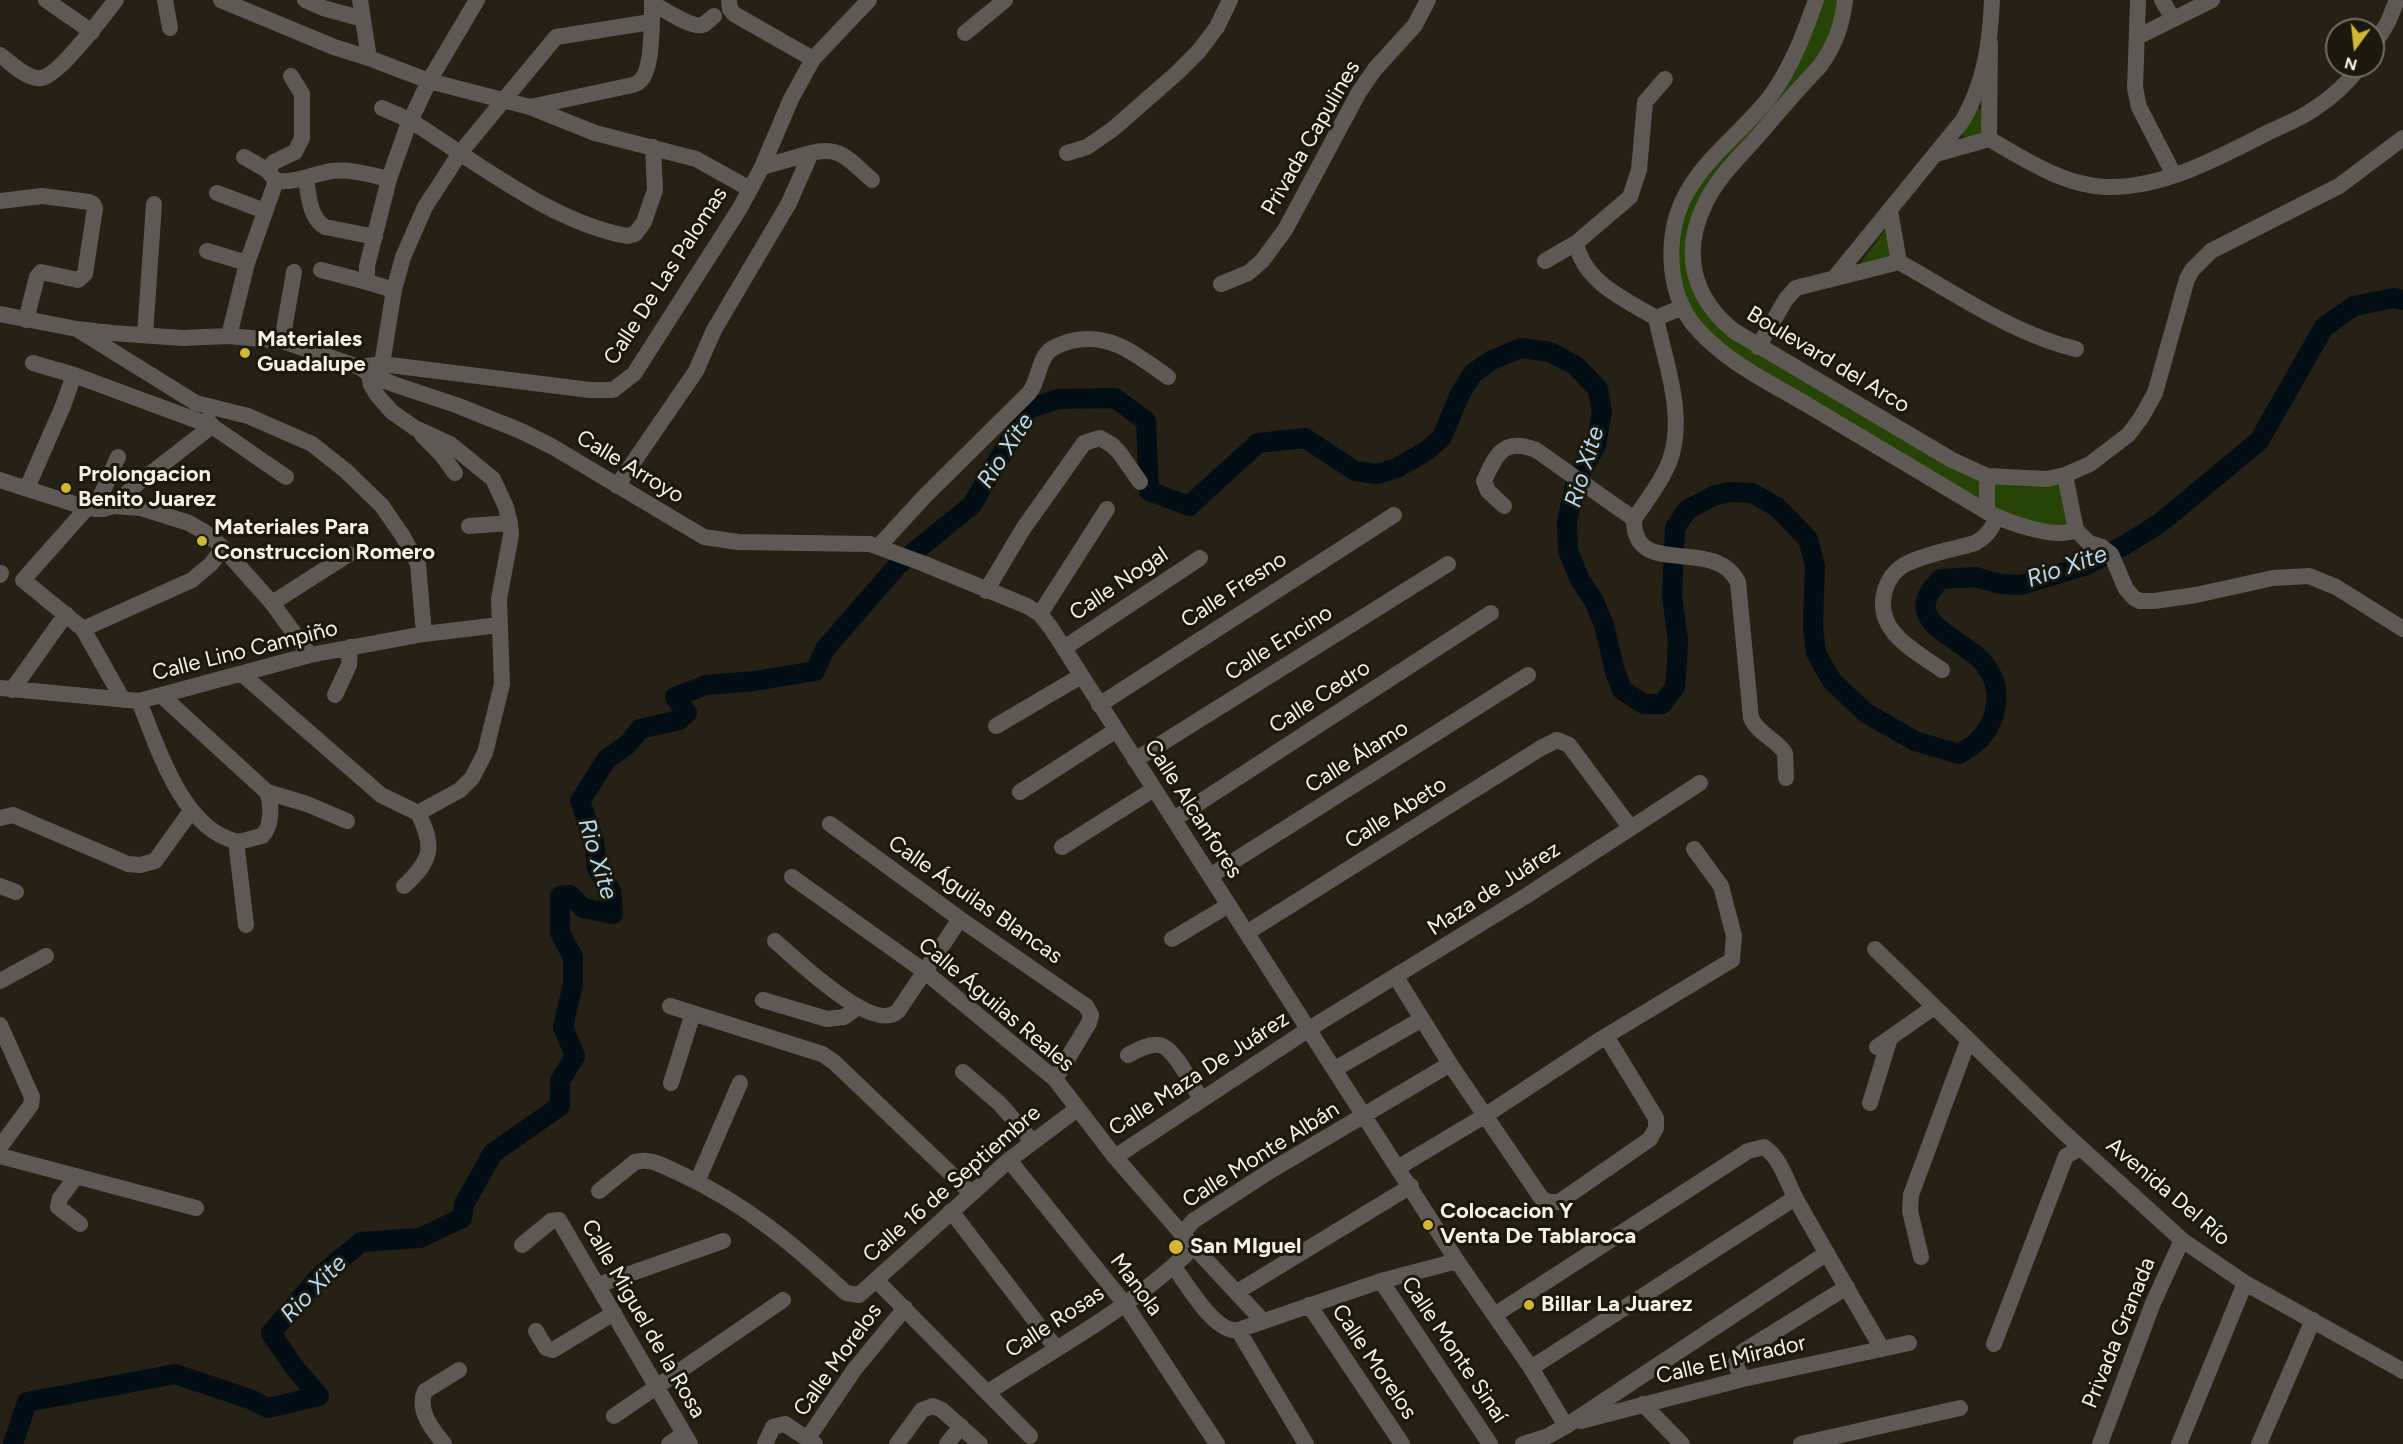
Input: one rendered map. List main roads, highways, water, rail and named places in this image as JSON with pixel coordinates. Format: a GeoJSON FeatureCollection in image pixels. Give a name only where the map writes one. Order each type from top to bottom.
{"type":"FeatureCollection","features":[{"type":"Feature","properties":{"kind":"waterway","name":"Rio Xite"},"geometry":{"type":"LineString","coordinates":[[13,1444],[27,1402],[175,1374],[250,1399],[268,1408],[319,1396],[294,1367],[271,1333],[320,1276],[361,1242],[420,1238],[462,1218],[464,1204],[493,1153],[560,1106],[560,1081],[575,1056],[563,1027],[573,984],[573,957],[560,933],[560,896],[570,895],[583,908],[613,914],[611,891],[597,868],[594,841],[580,801],[607,759],[628,744],[640,729],[679,720],[687,713],[675,697],[706,685],[755,681],[815,671],[825,649],[898,565],[972,505],[1028,409],[1058,399],[1115,398],[1146,421],[1149,491],[1189,506],[1258,443],[1305,438],[1355,471],[1377,474],[1397,468],[1428,450],[1442,437],[1460,394],[1473,373],[1492,360],[1521,348],[1550,352],[1576,366],[1598,389],[1602,412],[1596,445],[1576,482],[1567,523],[1568,551],[1580,580],[1594,601],[1604,625],[1622,690],[1644,704],[1662,704],[1675,687],[1678,640],[1672,597],[1675,528],[1687,510],[1713,496],[1729,492],[1752,493],[1777,507],[1808,539],[1815,565],[1813,627],[1816,653],[1832,681],[1866,713],[1915,741],[1959,754],[1976,742],[1989,727],[1996,708],[1997,695],[1993,677],[1986,666],[1930,618],[1926,607],[1929,594],[1941,579],[1976,577],[2000,584],[2021,585],[2084,566],[2125,545],[2160,523],[2259,441],[2324,327],[2354,306],[2394,298],[2403,300]]}},
{"type":"Feature","properties":{"kind":"place","name":"Materiales Guadalupe"},"geometry":{"type":"Point","coordinates":[245,353]}},
{"type":"Feature","properties":{"kind":"place","name":"Prolongacion Benito Juarez"},"geometry":{"type":"Point","coordinates":[66,488]}},
{"type":"Feature","properties":{"kind":"place","name":"Materiales Para Construccion Romero"},"geometry":{"type":"Point","coordinates":[202,541]}},
{"type":"Feature","properties":{"kind":"place","name":"Colocacion Y Venta De Tablaroca"},"geometry":{"type":"Point","coordinates":[1428,1225]}},
{"type":"Feature","properties":{"kind":"place","name":"San MIguel"},"geometry":{"type":"Point","coordinates":[1176,1247]}},
{"type":"Feature","properties":{"kind":"place","name":"Billar La Juarez"},"geometry":{"type":"Point","coordinates":[1529,1305]}}]}
